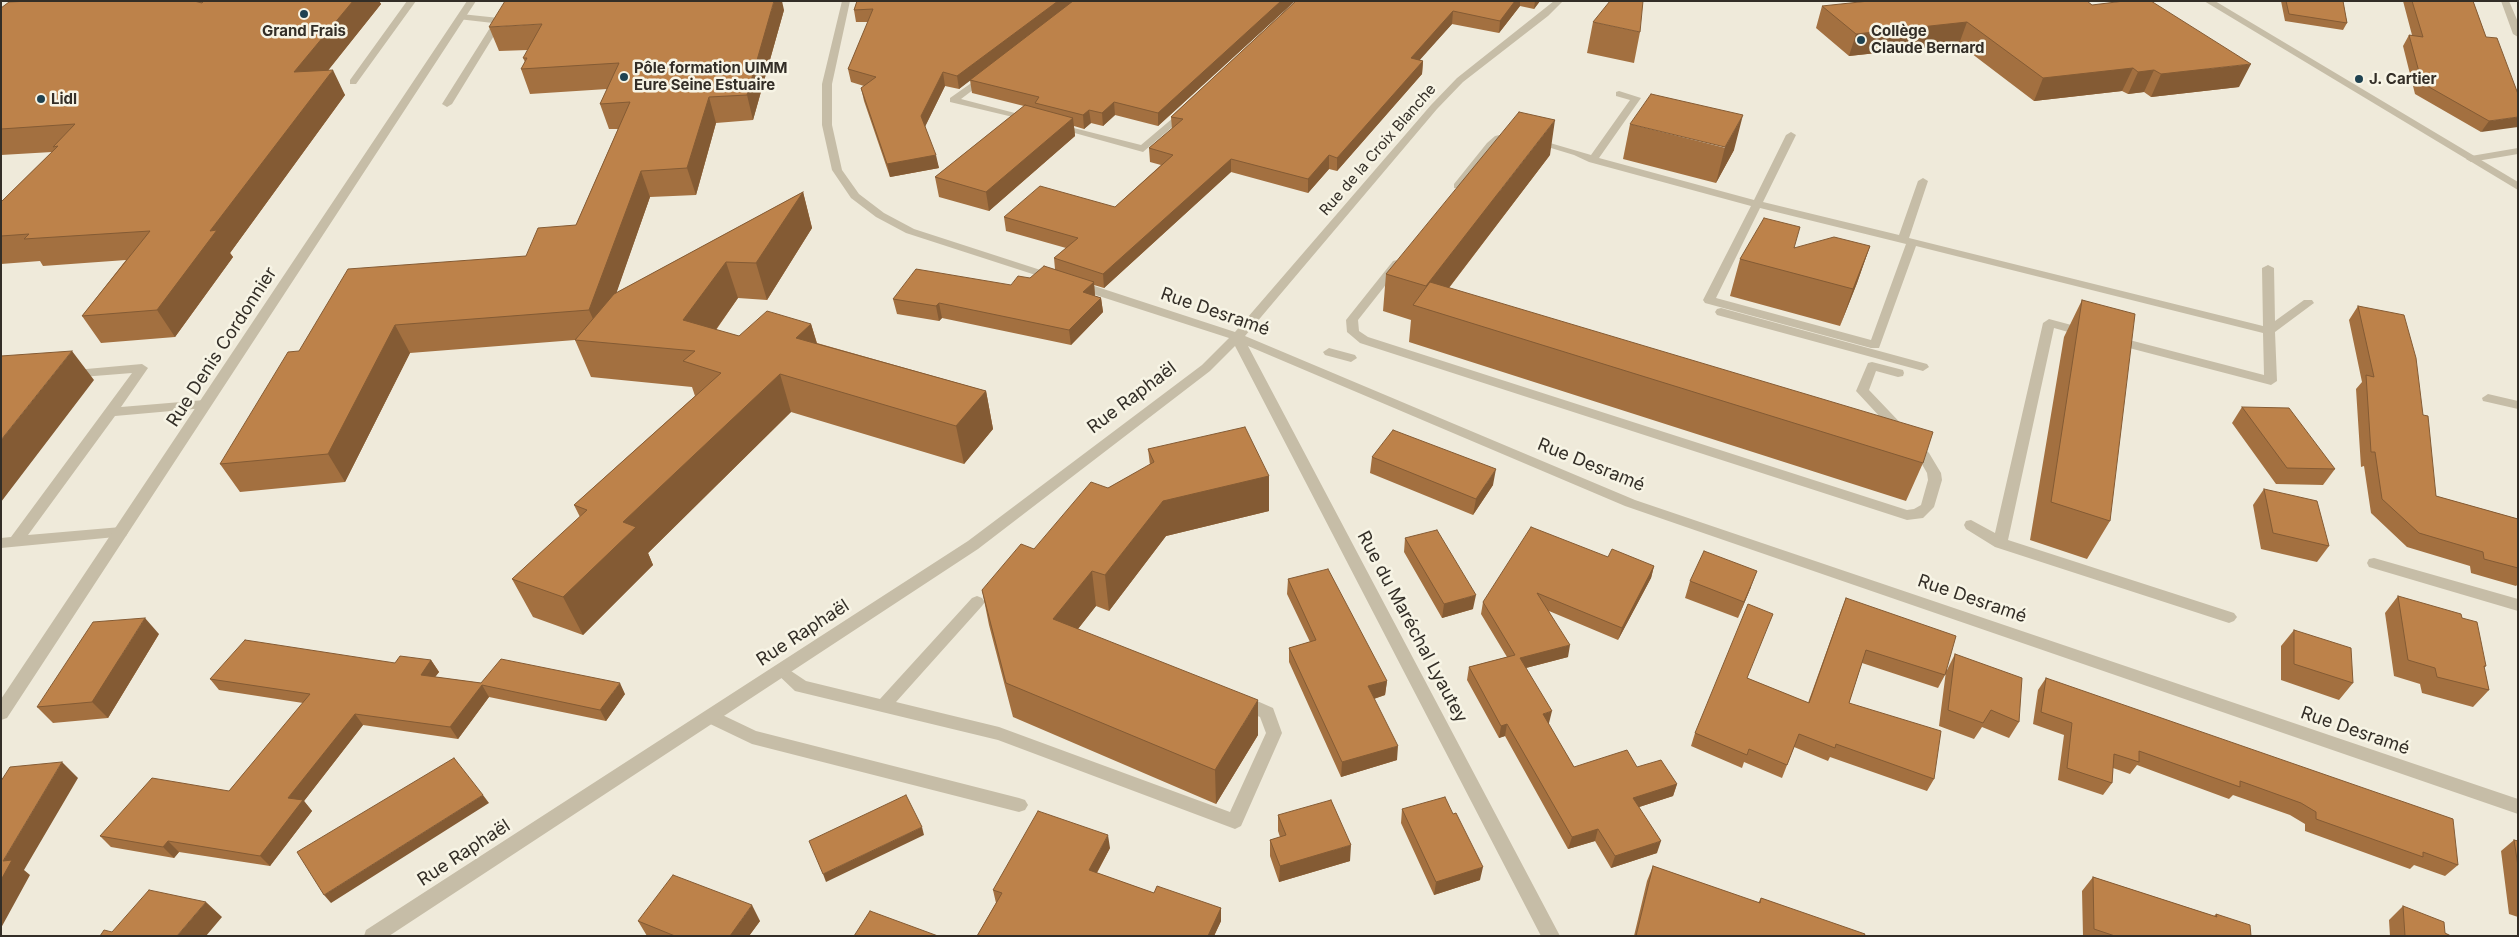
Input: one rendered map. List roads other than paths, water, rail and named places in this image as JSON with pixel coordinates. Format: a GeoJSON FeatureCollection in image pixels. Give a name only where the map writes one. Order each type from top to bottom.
{"type":"FeatureCollection","features":[{"type":"Feature","properties":{"kind":"street"},"geometry":{"type":"LineString","coordinates":[[353,82],[412,1]]}},
{"type":"Feature","properties":{"kind":"street","name":"Rue Denis Cordonnier"},"geometry":{"type":"LineString","coordinates":[[1,713],[472,1]]}},
{"type":"Feature","properties":{"kind":"street","name":"Rue Desramé"},"geometry":{"type":"LineString","coordinates":[[846,1],[837,33],[827,84],[827,125],[837,170],[855,196],[880,216],[910,231],[1237,337],[1630,503],[2518,808]]}},
{"type":"Feature","properties":{"kind":"street","name":"Rue de la Croix Blanche"},"geometry":{"type":"LineString","coordinates":[[1237,337],[1434,107],[1460,80],[1559,1]]}},
{"type":"Feature","properties":{"kind":"street"},"geometry":{"type":"LineString","coordinates":[[2208,1],[2518,187]]}},
{"type":"Feature","properties":{"kind":"street"},"geometry":{"type":"LineString","coordinates":[[2505,1],[2518,34]]}},
{"type":"Feature","properties":{"kind":"street"},"geometry":{"type":"LineString","coordinates":[[447,104],[499,21],[461,17]]}},
{"type":"Feature","properties":{"kind":"street"},"geometry":{"type":"LineString","coordinates":[[992,71],[953,100],[1143,149],[1194,102]]}},
{"type":"Feature","properties":{"kind":"street"},"geometry":{"type":"LineString","coordinates":[[1594,160],[1636,98],[1619,94]]}},
{"type":"Feature","properties":{"kind":"street"},"geometry":{"type":"LineString","coordinates":[[1791,135],[1709,300],[1875,345],[1908,241],[1922,181]]}},
{"type":"Feature","properties":{"kind":"street"},"geometry":{"type":"LineString","coordinates":[[1448,198],[1499,138],[1512,136],[1757,204],[2269,331],[2308,304]]}},
{"type":"Feature","properties":{"kind":"street"},"geometry":{"type":"LineString","coordinates":[[2471,158],[2518,151]]}},
{"type":"Feature","properties":{"kind":"street"},"geometry":{"type":"LineString","coordinates":[[1406,252],[1352,320],[1353,332],[1364,340],[1907,515],[1918,514],[1927,507],[1935,480],[1934,472],[1924,456],[1862,391],[1872,366],[1898,374]]}},
{"type":"Feature","properties":{"kind":"street"},"geometry":{"type":"LineString","coordinates":[[2000,543],[2049,323],[2271,381],[2268,268]]}},
{"type":"Feature","properties":{"kind":"street"},"geometry":{"type":"LineString","coordinates":[[1721,312],[1923,367]]}},
{"type":"Feature","properties":{"kind":"street","name":"Rue Raphaël"},"geometry":{"type":"LineString","coordinates":[[373,936],[712,717],[973,545],[1206,368],[1237,337]]}},
{"type":"Feature","properties":{"kind":"street","name":"Rue du Maréchal Lyautey"},"geometry":{"type":"LineString","coordinates":[[1237,337],[1551,936]]}},
{"type":"Feature","properties":{"kind":"street"},"geometry":{"type":"LineString","coordinates":[[1329,352],[1351,358]]}},
{"type":"Feature","properties":{"kind":"street"},"geometry":{"type":"LineString","coordinates":[[16,541],[142,368],[58,374]]}},
{"type":"Feature","properties":{"kind":"street"},"geometry":{"type":"LineString","coordinates":[[2488,398],[2518,405]]}},
{"type":"Feature","properties":{"kind":"street"},"geometry":{"type":"LineString","coordinates":[[111,412],[205,404]]}},
{"type":"Feature","properties":{"kind":"street"},"geometry":{"type":"LineString","coordinates":[[1971,525],[2000,543],[2229,617]]}},
{"type":"Feature","properties":{"kind":"street"},"geometry":{"type":"LineString","coordinates":[[1,543],[121,532]]}},
{"type":"Feature","properties":{"kind":"street"},"geometry":{"type":"LineString","coordinates":[[2374,563],[2518,605]]}},
{"type":"Feature","properties":{"kind":"street"},"geometry":{"type":"LineString","coordinates":[[883,706],[977,602]]}},
{"type":"Feature","properties":{"kind":"street"},"geometry":{"type":"LineString","coordinates":[[782,671],[801,686],[999,734],[1234,822],[1274,733],[1267,713],[1230,697]]}},
{"type":"Feature","properties":{"kind":"street"},"geometry":{"type":"LineString","coordinates":[[712,717],[752,737],[1019,805]]}},
{"type":"Feature","properties":{"kind":"place","name":"Grand Frais"},"geometry":{"type":"Point","coordinates":[304,14]}},
{"type":"Feature","properties":{"kind":"place","name":"Collège Claude Bernard"},"geometry":{"type":"Point","coordinates":[1861,40]}},
{"type":"Feature","properties":{"kind":"place","name":"Pôle formation UIMM Eure Seine Estuaire"},"geometry":{"type":"Point","coordinates":[624,77]}},
{"type":"Feature","properties":{"kind":"place","name":"J. Cartier"},"geometry":{"type":"Point","coordinates":[2359,79]}},
{"type":"Feature","properties":{"kind":"place","name":"Lidl"},"geometry":{"type":"Point","coordinates":[41,99]}}]}
